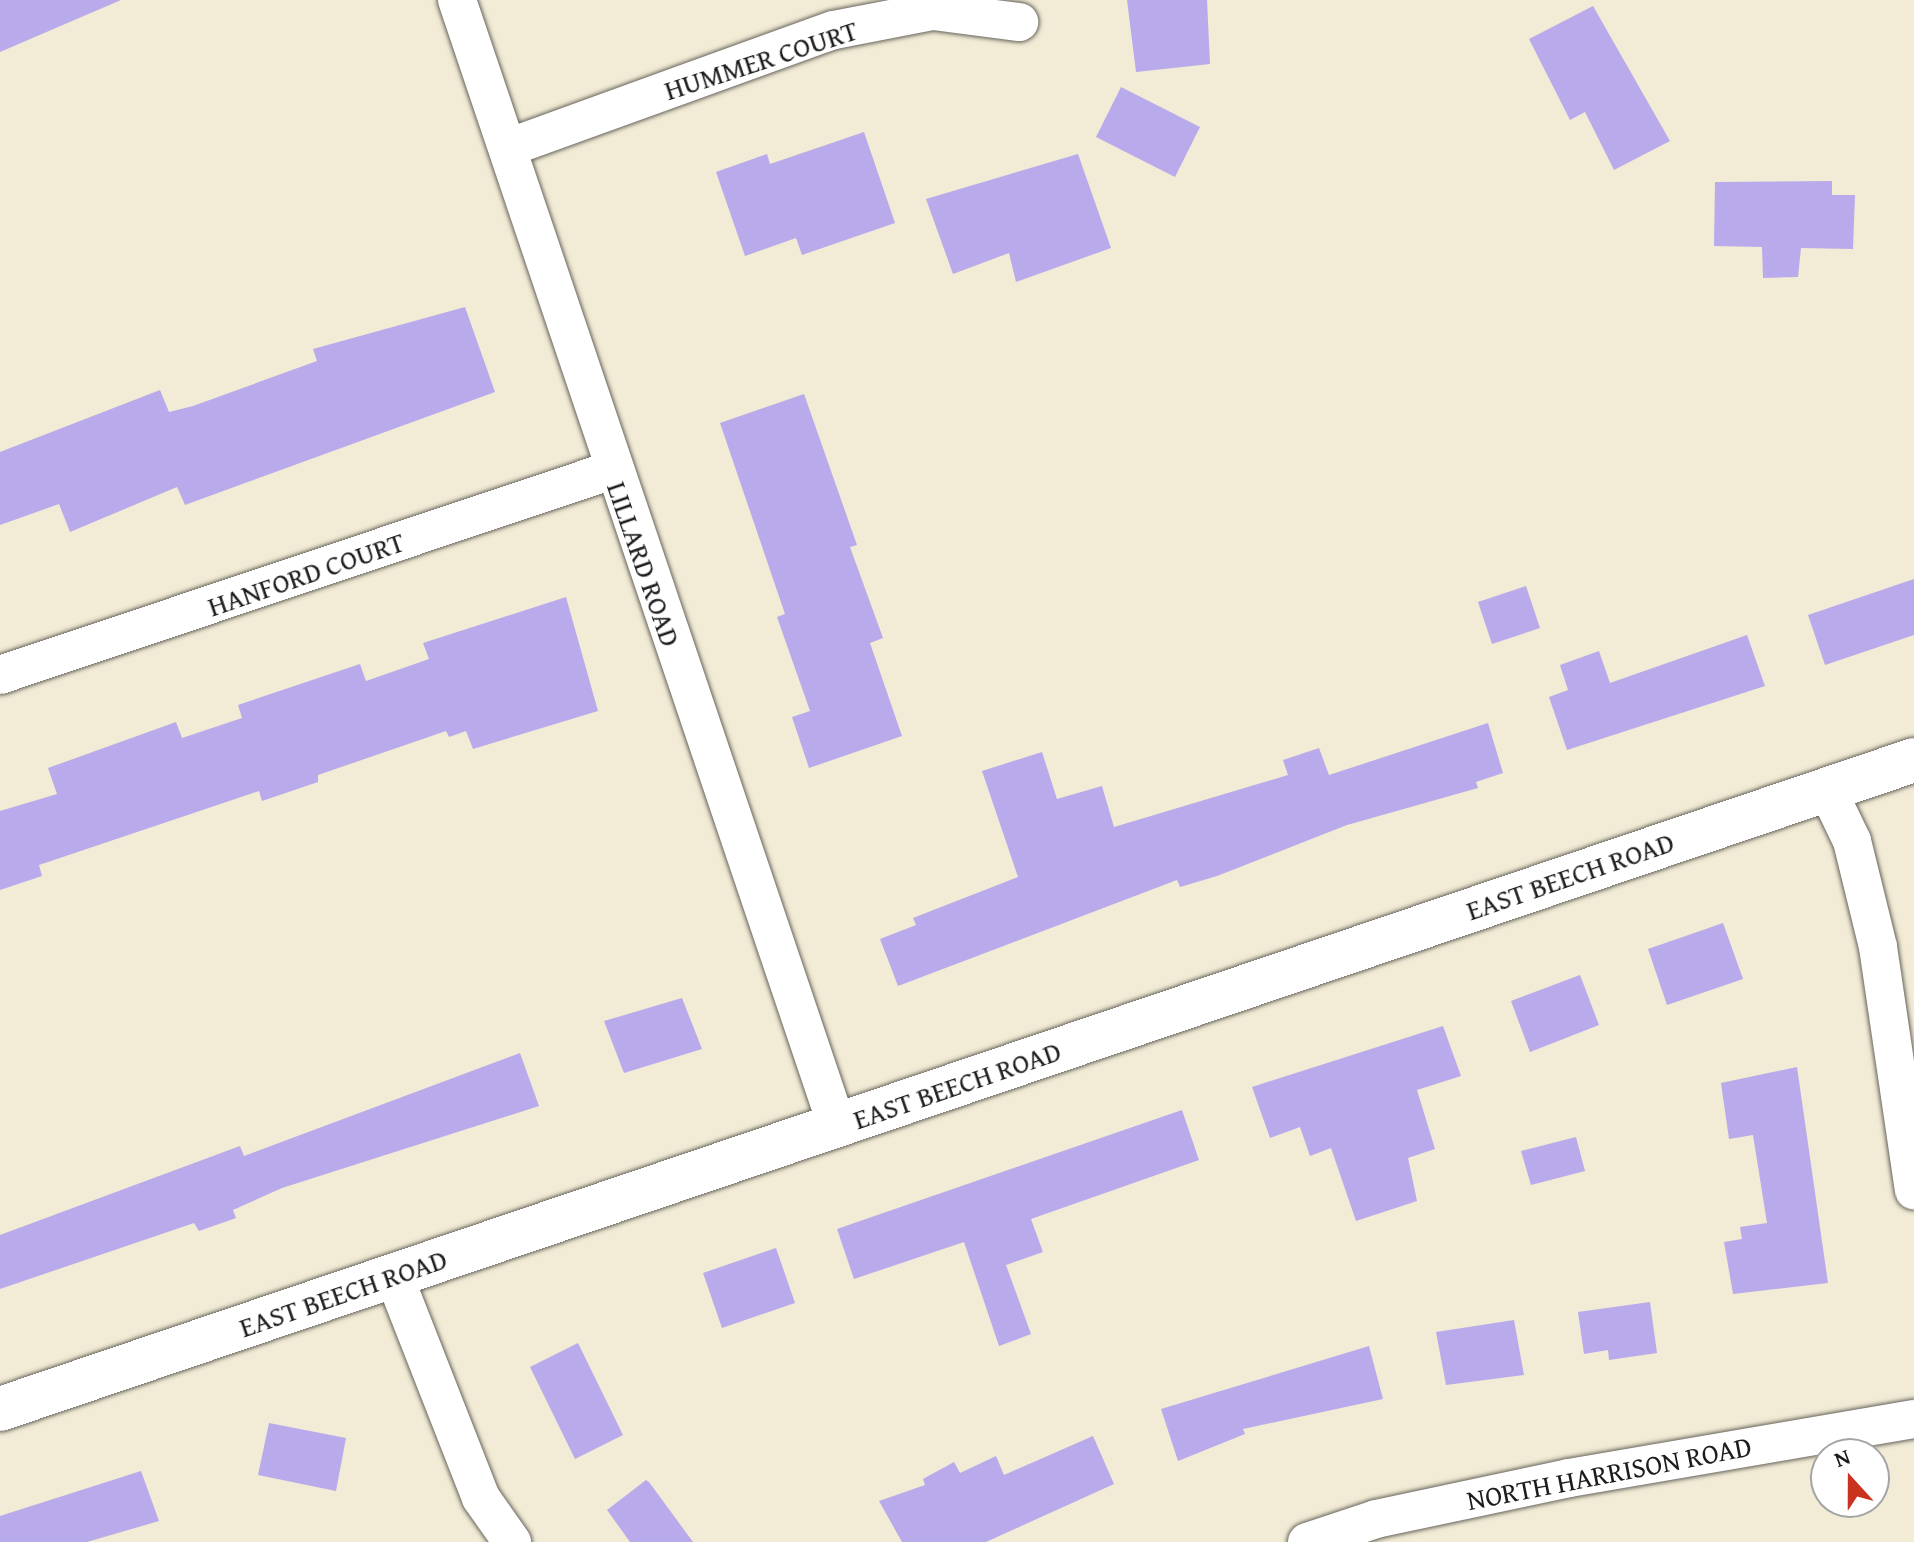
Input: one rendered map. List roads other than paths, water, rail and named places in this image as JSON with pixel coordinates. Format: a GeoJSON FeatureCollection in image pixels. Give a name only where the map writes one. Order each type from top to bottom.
{"type":"FeatureCollection","features":[{"type":"Feature","properties":{"kind":"street","name":"LILLARD ROAD"},"geometry":{"type":"LineString","coordinates":[[457,0],[510,147],[612,470],[837,1126]]}},
{"type":"Feature","properties":{"kind":"street","name":"HUMMER COURT"},"geometry":{"type":"LineString","coordinates":[[510,147],[834,30],[933,11],[1019,22]]}},
{"type":"Feature","properties":{"kind":"street","name":"HANFORD COURT"},"geometry":{"type":"LineString","coordinates":[[0,675],[612,470]]}},
{"type":"Feature","properties":{"kind":"street","name":"EAST BEECH ROAD"},"geometry":{"type":"LineString","coordinates":[[0,1409],[1914,760]]}},
{"type":"Feature","properties":{"kind":"street"},"geometry":{"type":"LineString","coordinates":[[1827,789],[1852,841],[1878,947],[1914,1190]]}},
{"type":"Feature","properties":{"kind":"street"},"geometry":{"type":"LineString","coordinates":[[394,1276],[481,1498],[512,1542]]}},
{"type":"Feature","properties":{"kind":"street","name":"NORTH HARRISON ROAD"},"geometry":{"type":"LineString","coordinates":[[1307,1542],[1376,1519],[1569,1478],[1914,1419]]}}]}
